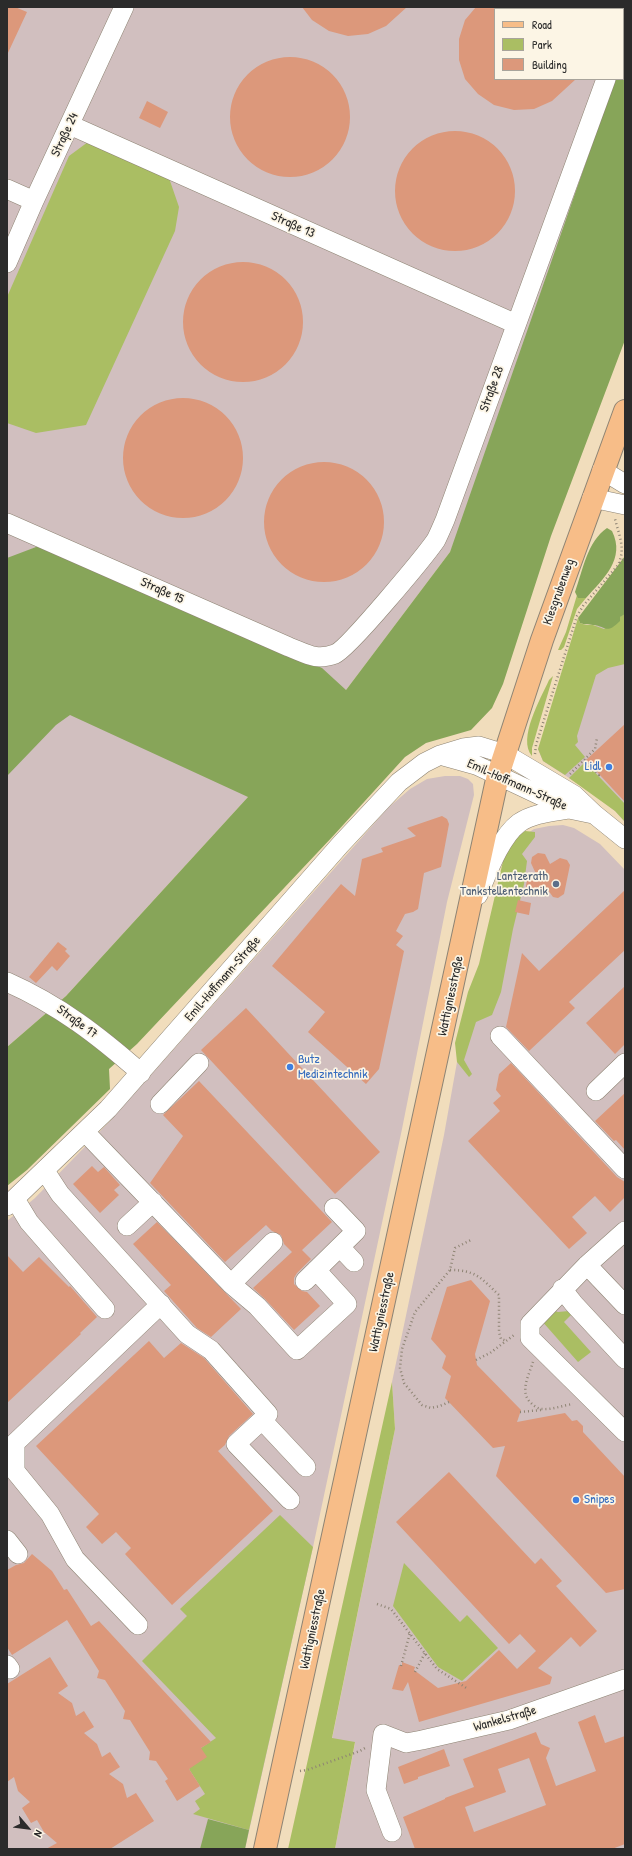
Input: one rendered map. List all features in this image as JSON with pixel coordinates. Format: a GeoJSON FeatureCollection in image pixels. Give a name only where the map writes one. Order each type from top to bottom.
{"type":"FeatureCollection","features":[{"type":"Feature","properties":{"kind":"main road","name":"Kiesgrubenweg"},"geometry":{"type":"LineString","coordinates":[[498,775],[542,640],[602,470],[625,411]]}},
{"type":"Feature","properties":{"kind":"main road","name":"Wattigniesstraße"},"geometry":{"type":"LineString","coordinates":[[264,1849],[498,775]]}},
{"type":"Feature","properties":{"kind":"street","name":"Straße 24"},"geometry":{"type":"LineString","coordinates":[[7,263],[34,201],[124,7]]}},
{"type":"Feature","properties":{"kind":"street","name":"Straße 28"},"geometry":{"type":"LineString","coordinates":[[318,658],[337,653],[351,640],[436,539],[445,520],[606,80]]}},
{"type":"Feature","properties":{"kind":"street","name":"Straße 13"},"geometry":{"type":"LineString","coordinates":[[70,125],[516,324]]}},
{"type":"Feature","properties":{"kind":"street"},"geometry":{"type":"LineString","coordinates":[[7,189],[34,201]]}},
{"type":"Feature","properties":{"kind":"street"},"geometry":{"type":"LineString","coordinates":[[602,470],[625,484]]}},
{"type":"Feature","properties":{"kind":"street"},"geometry":{"type":"LineString","coordinates":[[592,498],[622,504]]}},
{"type":"Feature","properties":{"kind":"street","name":"Straße 15"},"geometry":{"type":"LineString","coordinates":[[7,523],[289,647],[318,658]]}},
{"type":"Feature","properties":{"kind":"street","name":"Emil-Hoffmann-Straße"},"geometry":{"type":"LineString","coordinates":[[11,1202],[85,1132],[141,1073],[237,964],[289,902],[365,818],[399,782],[424,763],[440,755],[463,748],[479,746],[505,754],[574,795],[594,814],[625,839]]}},
{"type":"Feature","properties":{"kind":"street","name":"Emil-Hoffmann-Straße"},"geometry":{"type":"LineString","coordinates":[[440,755],[476,765],[569,809],[594,814]]}},
{"type":"Feature","properties":{"kind":"street"},"geometry":{"type":"LineString","coordinates":[[467,922],[487,873],[504,839],[519,823],[540,814],[569,809]]}},
{"type":"Feature","properties":{"kind":"street","name":"Straße 17"},"geometry":{"type":"LineString","coordinates":[[7,982],[44,1000],[72,1017],[141,1073]]}},
{"type":"Feature","properties":{"kind":"street"},"geometry":{"type":"LineString","coordinates":[[500,1036],[625,1169]]}},
{"type":"Feature","properties":{"kind":"street"},"geometry":{"type":"LineString","coordinates":[[160,1104],[199,1063]]}},
{"type":"Feature","properties":{"kind":"street"},"geometry":{"type":"LineString","coordinates":[[596,1091],[625,1063]]}},
{"type":"Feature","properties":{"kind":"street"},"geometry":{"type":"LineString","coordinates":[[85,1132],[231,1284],[257,1306],[297,1350],[347,1304],[310,1276],[356,1231],[334,1208]]}},
{"type":"Feature","properties":{"kind":"street"},"geometry":{"type":"LineString","coordinates":[[45,1171],[60,1194],[187,1334],[211,1350],[268,1414],[236,1444],[290,1500]]}},
{"type":"Feature","properties":{"kind":"street"},"geometry":{"type":"LineString","coordinates":[[11,1202],[105,1309]]}},
{"type":"Feature","properties":{"kind":"street"},"geometry":{"type":"LineString","coordinates":[[127,1226],[153,1202]]}},
{"type":"Feature","properties":{"kind":"street"},"geometry":{"type":"LineString","coordinates":[[625,1231],[562,1289],[530,1324],[530,1338],[625,1432]]}},
{"type":"Feature","properties":{"kind":"street"},"geometry":{"type":"LineString","coordinates":[[231,1284],[274,1242]]}},
{"type":"Feature","properties":{"kind":"street"},"geometry":{"type":"LineString","coordinates":[[340,1247],[354,1262]]}},
{"type":"Feature","properties":{"kind":"street"},"geometry":{"type":"LineString","coordinates":[[587,1265],[625,1305]]}},
{"type":"Feature","properties":{"kind":"street"},"geometry":{"type":"LineString","coordinates":[[562,1289],[574,1304],[622,1350]]}},
{"type":"Feature","properties":{"kind":"street"},"geometry":{"type":"LineString","coordinates":[[138,1625],[75,1559],[50,1514],[16,1471],[15,1443],[161,1304]]}},
{"type":"Feature","properties":{"kind":"street"},"geometry":{"type":"LineString","coordinates":[[262,1420],[306,1467]]}},
{"type":"Feature","properties":{"kind":"street","name":"Wankelstraße"},"geometry":{"type":"LineString","coordinates":[[383,1734],[406,1743],[422,1740],[509,1720],[625,1679]]}},
{"type":"Feature","properties":{"kind":"street"},"geometry":{"type":"LineString","coordinates":[[383,1734],[376,1790],[392,1832]]}},
{"type":"Feature","properties":{"kind":"path"},"geometry":{"type":"LineString","coordinates":[[618,565],[623,551],[614,519],[622,504]]}},
{"type":"Feature","properties":{"kind":"path"},"geometry":{"type":"LineString","coordinates":[[534,770],[539,761],[535,755],[536,745],[577,616],[585,603],[625,558]]}},
{"type":"Feature","properties":{"kind":"path"},"geometry":{"type":"LineString","coordinates":[[566,778],[595,749],[597,738]]}},
{"type":"Feature","properties":{"kind":"path"},"geometry":{"type":"LineString","coordinates":[[585,760],[599,775],[600,774]]}},
{"type":"Feature","properties":{"kind":"path"},"geometry":{"type":"LineString","coordinates":[[449,1402],[431,1408],[422,1405],[404,1384],[400,1368],[402,1349],[415,1312],[450,1270],[455,1248],[471,1240]]}},
{"type":"Feature","properties":{"kind":"path"},"geometry":{"type":"LineString","coordinates":[[450,1270],[463,1270],[475,1273],[499,1295],[499,1332],[501,1339],[507,1341]]}},
{"type":"Feature","properties":{"kind":"path"},"geometry":{"type":"LineString","coordinates":[[476,1360],[490,1353],[530,1324]]}},
{"type":"Feature","properties":{"kind":"path"},"geometry":{"type":"LineString","coordinates":[[538,1346],[525,1385],[525,1393],[528,1401],[541,1410]]}},
{"type":"Feature","properties":{"kind":"path"},"geometry":{"type":"LineString","coordinates":[[520,1412],[541,1410],[593,1400]]}},
{"type":"Feature","properties":{"kind":"path"},"geometry":{"type":"LineString","coordinates":[[376,1604],[391,1609],[438,1669],[468,1689]]}},
{"type":"Feature","properties":{"kind":"path"},"geometry":{"type":"LineString","coordinates":[[401,1666],[410,1633]]}},
{"type":"Feature","properties":{"kind":"path"},"geometry":{"type":"LineString","coordinates":[[415,1672],[425,1653]]}},
{"type":"Feature","properties":{"kind":"path"},"geometry":{"type":"LineString","coordinates":[[281,1772],[306,1770],[360,1751],[383,1734]]}},
{"type":"Feature","properties":{"kind":"shaded area"},"geometry":{"type":"Polygon","coordinates":[[[7,7],[625,7],[625,141],[450,552],[346,690],[66,996],[7,1047],[7,7]]]}},
{"type":"Feature","properties":{"kind":"shaded area"},"geometry":{"type":"Polygon","coordinates":[[[625,573],[625,822],[615,811],[586,789],[543,761],[538,749],[585,644],[625,573]]]}},
{"type":"Feature","properties":{"kind":"shaded area"},"geometry":{"type":"Polygon","coordinates":[[[445,776],[460,776],[468,779],[473,784],[474,795],[447,902],[402,1129],[313,1547],[245,1849],[7,1849],[7,1221],[35,1198],[110,1121],[388,808],[410,789],[427,779],[445,776]]]}},
{"type":"Feature","properties":{"kind":"shaded area"},"geometry":{"type":"Polygon","coordinates":[[[563,825],[574,828],[600,844],[625,870],[625,1849],[335,1849],[355,1743],[332,1739],[395,1429],[392,1382],[444,1135],[457,1062],[522,837],[534,829],[563,825]]]}},
{"type":"Feature","properties":{"kind":"green space"},"geometry":{"type":"Polygon","coordinates":[[[625,50],[625,340],[551,536],[503,684],[492,708],[471,730],[426,743],[405,757],[334,835],[137,1044],[109,1069],[110,1089],[27,1170],[7,1186],[7,1047],[66,996],[248,797],[70,715],[56,725],[7,776],[7,558],[44,544],[322,668],[346,690],[450,552],[615,80],[624,80],[625,50]]]}},
{"type":"Feature","properties":{"kind":"green space"},"geometry":{"type":"Polygon","coordinates":[[[88,142],[169,178],[179,207],[175,231],[86,425],[36,433],[7,423],[7,297],[69,156],[88,142]]]}},
{"type":"Feature","properties":{"kind":"green space"},"geometry":{"type":"Polygon","coordinates":[[[607,528],[612,531],[616,541],[616,551],[611,568],[586,598],[578,598],[575,592],[586,557],[600,534],[607,528]]]}},
{"type":"Feature","properties":{"kind":"green space"},"geometry":{"type":"Polygon","coordinates":[[[625,556],[625,614],[620,617],[620,621],[609,629],[580,623],[578,618],[625,556]]]}},
{"type":"Feature","properties":{"kind":"green space"},"geometry":{"type":"Polygon","coordinates":[[[577,595],[579,598],[586,598],[577,609],[564,647],[561,650],[558,650],[566,632],[577,595]]]}},
{"type":"Feature","properties":{"kind":"green space"},"geometry":{"type":"Polygon","coordinates":[[[624,614],[625,664],[608,668],[596,675],[577,736],[578,742],[575,745],[585,757],[565,775],[543,761],[538,749],[578,618],[580,623],[593,625],[604,629],[624,614]]]}},
{"type":"Feature","properties":{"kind":"green space"},"geometry":{"type":"Polygon","coordinates":[[[553,676],[532,748],[532,756],[528,749],[527,739],[529,729],[541,697],[549,680],[553,676]]]}},
{"type":"Feature","properties":{"kind":"green space"},"geometry":{"type":"Polygon","coordinates":[[[585,762],[625,804],[625,822],[615,811],[569,778],[585,762]]]}},
{"type":"Feature","properties":{"kind":"green space"},"geometry":{"type":"Polygon","coordinates":[[[525,831],[535,832],[535,837],[522,854],[527,861],[524,884],[513,929],[501,992],[492,1015],[476,1022],[464,1060],[472,1074],[469,1077],[457,1062],[455,1043],[468,992],[479,964],[504,857],[514,839],[525,831]]]}},
{"type":"Feature","properties":{"kind":"green space"},"geometry":{"type":"Polygon","coordinates":[[[552,1310],[558,1312],[569,1311],[572,1314],[564,1322],[591,1352],[578,1362],[541,1320],[552,1310]]]}},
{"type":"Feature","properties":{"kind":"green space"},"geometry":{"type":"Polygon","coordinates":[[[392,1382],[395,1429],[332,1738],[355,1742],[335,1849],[288,1849],[392,1382]]]}},
{"type":"Feature","properties":{"kind":"green space"},"geometry":{"type":"Polygon","coordinates":[[[280,1515],[313,1547],[249,1830],[193,1814],[200,1809],[195,1801],[205,1794],[189,1769],[201,1748],[216,1738],[142,1661],[187,1616],[180,1609],[280,1515]]]}},
{"type":"Feature","properties":{"kind":"green space"},"geometry":{"type":"Polygon","coordinates":[[[404,1563],[460,1622],[467,1615],[498,1648],[462,1681],[438,1667],[393,1606],[404,1563]]]}},
{"type":"Feature","properties":{"kind":"green space"},"geometry":{"type":"Polygon","coordinates":[[[208,1819],[249,1830],[245,1849],[200,1849],[208,1819]]]}},
{"type":"Feature","properties":{"kind":"building"},"geometry":{"type":"Polygon","coordinates":[[[7,7],[15,7],[27,12],[7,55],[7,7]]]}},
{"type":"Feature","properties":{"kind":"building"},"geometry":{"type":"Polygon","coordinates":[[[302,7],[407,7],[386,26],[368,34],[348,36],[329,31],[312,20],[302,7]]]}},
{"type":"Feature","properties":{"kind":"building"},"geometry":{"type":"Polygon","coordinates":[[[476,7],[495,7],[494,80],[575,80],[552,101],[534,109],[514,110],[494,105],[478,94],[465,79],[459,60],[459,39],[465,20],[476,7]]]}},
{"type":"Feature","properties":{"kind":"building"},"geometry":{"type":"Polygon","coordinates":[[[290,57],[313,61],[333,74],[346,94],[350,117],[346,140],[333,160],[313,173],[290,177],[267,173],[247,160],[234,140],[230,117],[234,94],[247,74],[267,61],[290,57]]]}},
{"type":"Feature","properties":{"kind":"building"},"geometry":{"type":"Polygon","coordinates":[[[147,101],[168,112],[160,128],[139,118],[147,101]]]}},
{"type":"Feature","properties":{"kind":"building"},"geometry":{"type":"Polygon","coordinates":[[[455,131],[478,135],[498,148],[511,168],[515,191],[511,214],[498,234],[478,247],[455,251],[432,247],[412,234],[399,214],[395,191],[399,168],[412,148],[432,135],[455,131]]]}},
{"type":"Feature","properties":{"kind":"building"},"geometry":{"type":"Polygon","coordinates":[[[243,262],[266,266],[286,279],[299,299],[303,322],[299,345],[286,365],[266,378],[243,382],[220,378],[200,365],[187,345],[183,322],[187,299],[200,279],[220,266],[243,262]]]}},
{"type":"Feature","properties":{"kind":"building"},"geometry":{"type":"Polygon","coordinates":[[[183,398],[206,402],[226,415],[239,435],[243,458],[239,481],[226,501],[206,514],[183,518],[160,514],[140,501],[127,481],[123,458],[127,435],[140,415],[160,402],[183,398]]]}},
{"type":"Feature","properties":{"kind":"building"},"geometry":{"type":"Polygon","coordinates":[[[324,462],[347,466],[367,479],[380,499],[384,522],[380,545],[367,565],[347,578],[324,582],[301,578],[281,565],[268,545],[264,522],[268,499],[281,479],[301,466],[324,462]]]}},
{"type":"Feature","properties":{"kind":"building","name":"Lidl"},"geometry":{"type":"Polygon","coordinates":[[[625,724],[625,802],[586,760],[625,724]]]}},
{"type":"Feature","properties":{"kind":"building"},"geometry":{"type":"Polygon","coordinates":[[[442,816],[447,819],[449,824],[441,867],[424,873],[418,909],[405,914],[396,931],[403,936],[396,945],[404,951],[379,1069],[366,1084],[308,1032],[325,1012],[272,966],[341,884],[355,896],[362,859],[383,852],[381,848],[416,836],[407,828],[442,816]]]}},
{"type":"Feature","properties":{"kind":"building"},"geometry":{"type":"Polygon","coordinates":[[[538,853],[545,854],[550,864],[560,858],[567,860],[570,865],[564,894],[558,898],[553,897],[545,886],[532,897],[526,886],[527,879],[536,874],[531,863],[532,857],[538,853]]]}},
{"type":"Feature","properties":{"kind":"building"},"geometry":{"type":"Polygon","coordinates":[[[625,890],[625,950],[569,1002],[575,1008],[529,1051],[506,1027],[522,953],[539,971],[625,890]]]}},
{"type":"Feature","properties":{"kind":"building"},"geometry":{"type":"Polygon","coordinates":[[[518,900],[531,903],[529,915],[515,912],[518,900]]]}},
{"type":"Feature","properties":{"kind":"building"},"geometry":{"type":"Polygon","coordinates":[[[58,942],[67,949],[65,951],[70,956],[57,971],[52,966],[36,983],[29,977],[58,942]]]}},
{"type":"Feature","properties":{"kind":"building"},"geometry":{"type":"Polygon","coordinates":[[[625,986],[625,1044],[615,1054],[586,1023],[625,986]]]}},
{"type":"Feature","properties":{"kind":"building"},"geometry":{"type":"Polygon","coordinates":[[[246,1008],[380,1152],[335,1194],[201,1050],[246,1008]]]}},
{"type":"Feature","properties":{"kind":"building"},"geometry":{"type":"Polygon","coordinates":[[[511,1063],[617,1177],[625,1182],[625,1197],[610,1212],[595,1196],[572,1217],[587,1233],[569,1249],[468,1141],[500,1111],[493,1103],[501,1096],[496,1090],[499,1074],[511,1063]]]}},
{"type":"Feature","properties":{"kind":"building"},"geometry":{"type":"Polygon","coordinates":[[[199,1081],[332,1222],[302,1250],[311,1259],[297,1273],[294,1278],[294,1284],[302,1291],[307,1292],[320,1306],[294,1330],[253,1288],[292,1252],[284,1244],[281,1235],[272,1231],[266,1225],[225,1262],[150,1183],[183,1136],[163,1115],[199,1081]]]}},
{"type":"Feature","properties":{"kind":"building"},"geometry":{"type":"Polygon","coordinates":[[[625,1093],[625,1150],[595,1121],[625,1093]]]}},
{"type":"Feature","properties":{"kind":"building"},"geometry":{"type":"Polygon","coordinates":[[[92,1166],[98,1172],[104,1167],[120,1185],[114,1190],[119,1195],[100,1213],[73,1184],[92,1166]]]}},
{"type":"Feature","properties":{"kind":"building"},"geometry":{"type":"Polygon","coordinates":[[[157,1222],[241,1309],[211,1337],[197,1328],[164,1291],[171,1285],[133,1244],[157,1222]]]}},
{"type":"Feature","properties":{"kind":"building"},"geometry":{"type":"Polygon","coordinates":[[[7,1255],[23,1272],[39,1257],[69,1287],[70,1286],[97,1317],[80,1333],[81,1334],[7,1403],[7,1255]]]}},
{"type":"Feature","properties":{"kind":"building"},"geometry":{"type":"Polygon","coordinates":[[[471,1280],[490,1301],[475,1354],[477,1365],[521,1410],[517,1422],[565,1413],[572,1421],[577,1420],[583,1426],[583,1432],[625,1477],[625,1589],[606,1593],[496,1476],[505,1446],[493,1448],[445,1398],[451,1376],[442,1368],[446,1356],[431,1339],[447,1287],[471,1280]]]}},
{"type":"Feature","properties":{"kind":"building"},"geometry":{"type":"Polygon","coordinates":[[[149,1341],[164,1358],[181,1343],[204,1358],[253,1414],[229,1436],[225,1445],[218,1451],[273,1511],[172,1605],[125,1554],[131,1548],[116,1532],[102,1544],[86,1527],[99,1514],[36,1446],[149,1341]]]}},
{"type":"Feature","properties":{"kind":"building"},"geometry":{"type":"Polygon","coordinates":[[[449,1472],[535,1564],[541,1558],[562,1581],[556,1586],[597,1631],[580,1647],[571,1637],[538,1668],[552,1677],[550,1684],[419,1722],[408,1682],[403,1691],[392,1689],[399,1665],[402,1666],[402,1662],[415,1667],[414,1670],[438,1688],[466,1681],[499,1650],[517,1669],[536,1651],[520,1634],[509,1644],[396,1522],[449,1472]]]}},
{"type":"Feature","properties":{"kind":"building"},"geometry":{"type":"Polygon","coordinates":[[[32,1554],[52,1571],[64,1590],[67,1589],[91,1626],[99,1621],[211,1742],[201,1748],[207,1757],[189,1769],[200,1786],[177,1801],[165,1781],[168,1779],[156,1761],[149,1760],[150,1752],[130,1720],[123,1719],[125,1711],[105,1680],[97,1678],[99,1671],[67,1620],[12,1655],[7,1647],[7,1570],[24,1563],[32,1554]]]}},
{"type":"Feature","properties":{"kind":"building"},"geometry":{"type":"Polygon","coordinates":[[[50,1657],[68,1686],[58,1693],[72,1703],[76,1716],[84,1711],[94,1727],[84,1733],[97,1744],[102,1757],[110,1752],[120,1767],[109,1774],[123,1784],[127,1798],[136,1793],[154,1821],[110,1849],[46,1849],[57,1843],[44,1832],[37,1820],[31,1823],[22,1808],[30,1802],[18,1791],[14,1777],[7,1782],[7,1684],[50,1657]]]}},
{"type":"Feature","properties":{"kind":"building"},"geometry":{"type":"Polygon","coordinates":[[[595,1715],[605,1743],[625,1736],[625,1844],[612,1849],[415,1849],[403,1817],[474,1787],[463,1759],[536,1732],[541,1744],[550,1748],[546,1758],[556,1786],[596,1771],[578,1722],[595,1715]],[[529,1758],[498,1769],[506,1792],[465,1807],[474,1832],[546,1805],[529,1758]]]}},
{"type":"Feature","properties":{"kind":"building"},"geometry":{"type":"Polygon","coordinates":[[[444,1749],[450,1766],[418,1777],[418,1779],[404,1784],[398,1767],[444,1749]]]}},
{"type":"Feature","properties":{"kind":"place","name":"Lidl"},"geometry":{"type":"Point","coordinates":[609,767]}},
{"type":"Feature","properties":{"kind":"place","name":"Lantzerath Tankstellentechnik"},"geometry":{"type":"Point","coordinates":[556,884]}},
{"type":"Feature","properties":{"kind":"place","name":"Butz Medizintechnik"},"geometry":{"type":"Point","coordinates":[290,1067]}},
{"type":"Feature","properties":{"kind":"place","name":"Snipes"},"geometry":{"type":"Point","coordinates":[576,1500]}}]}
